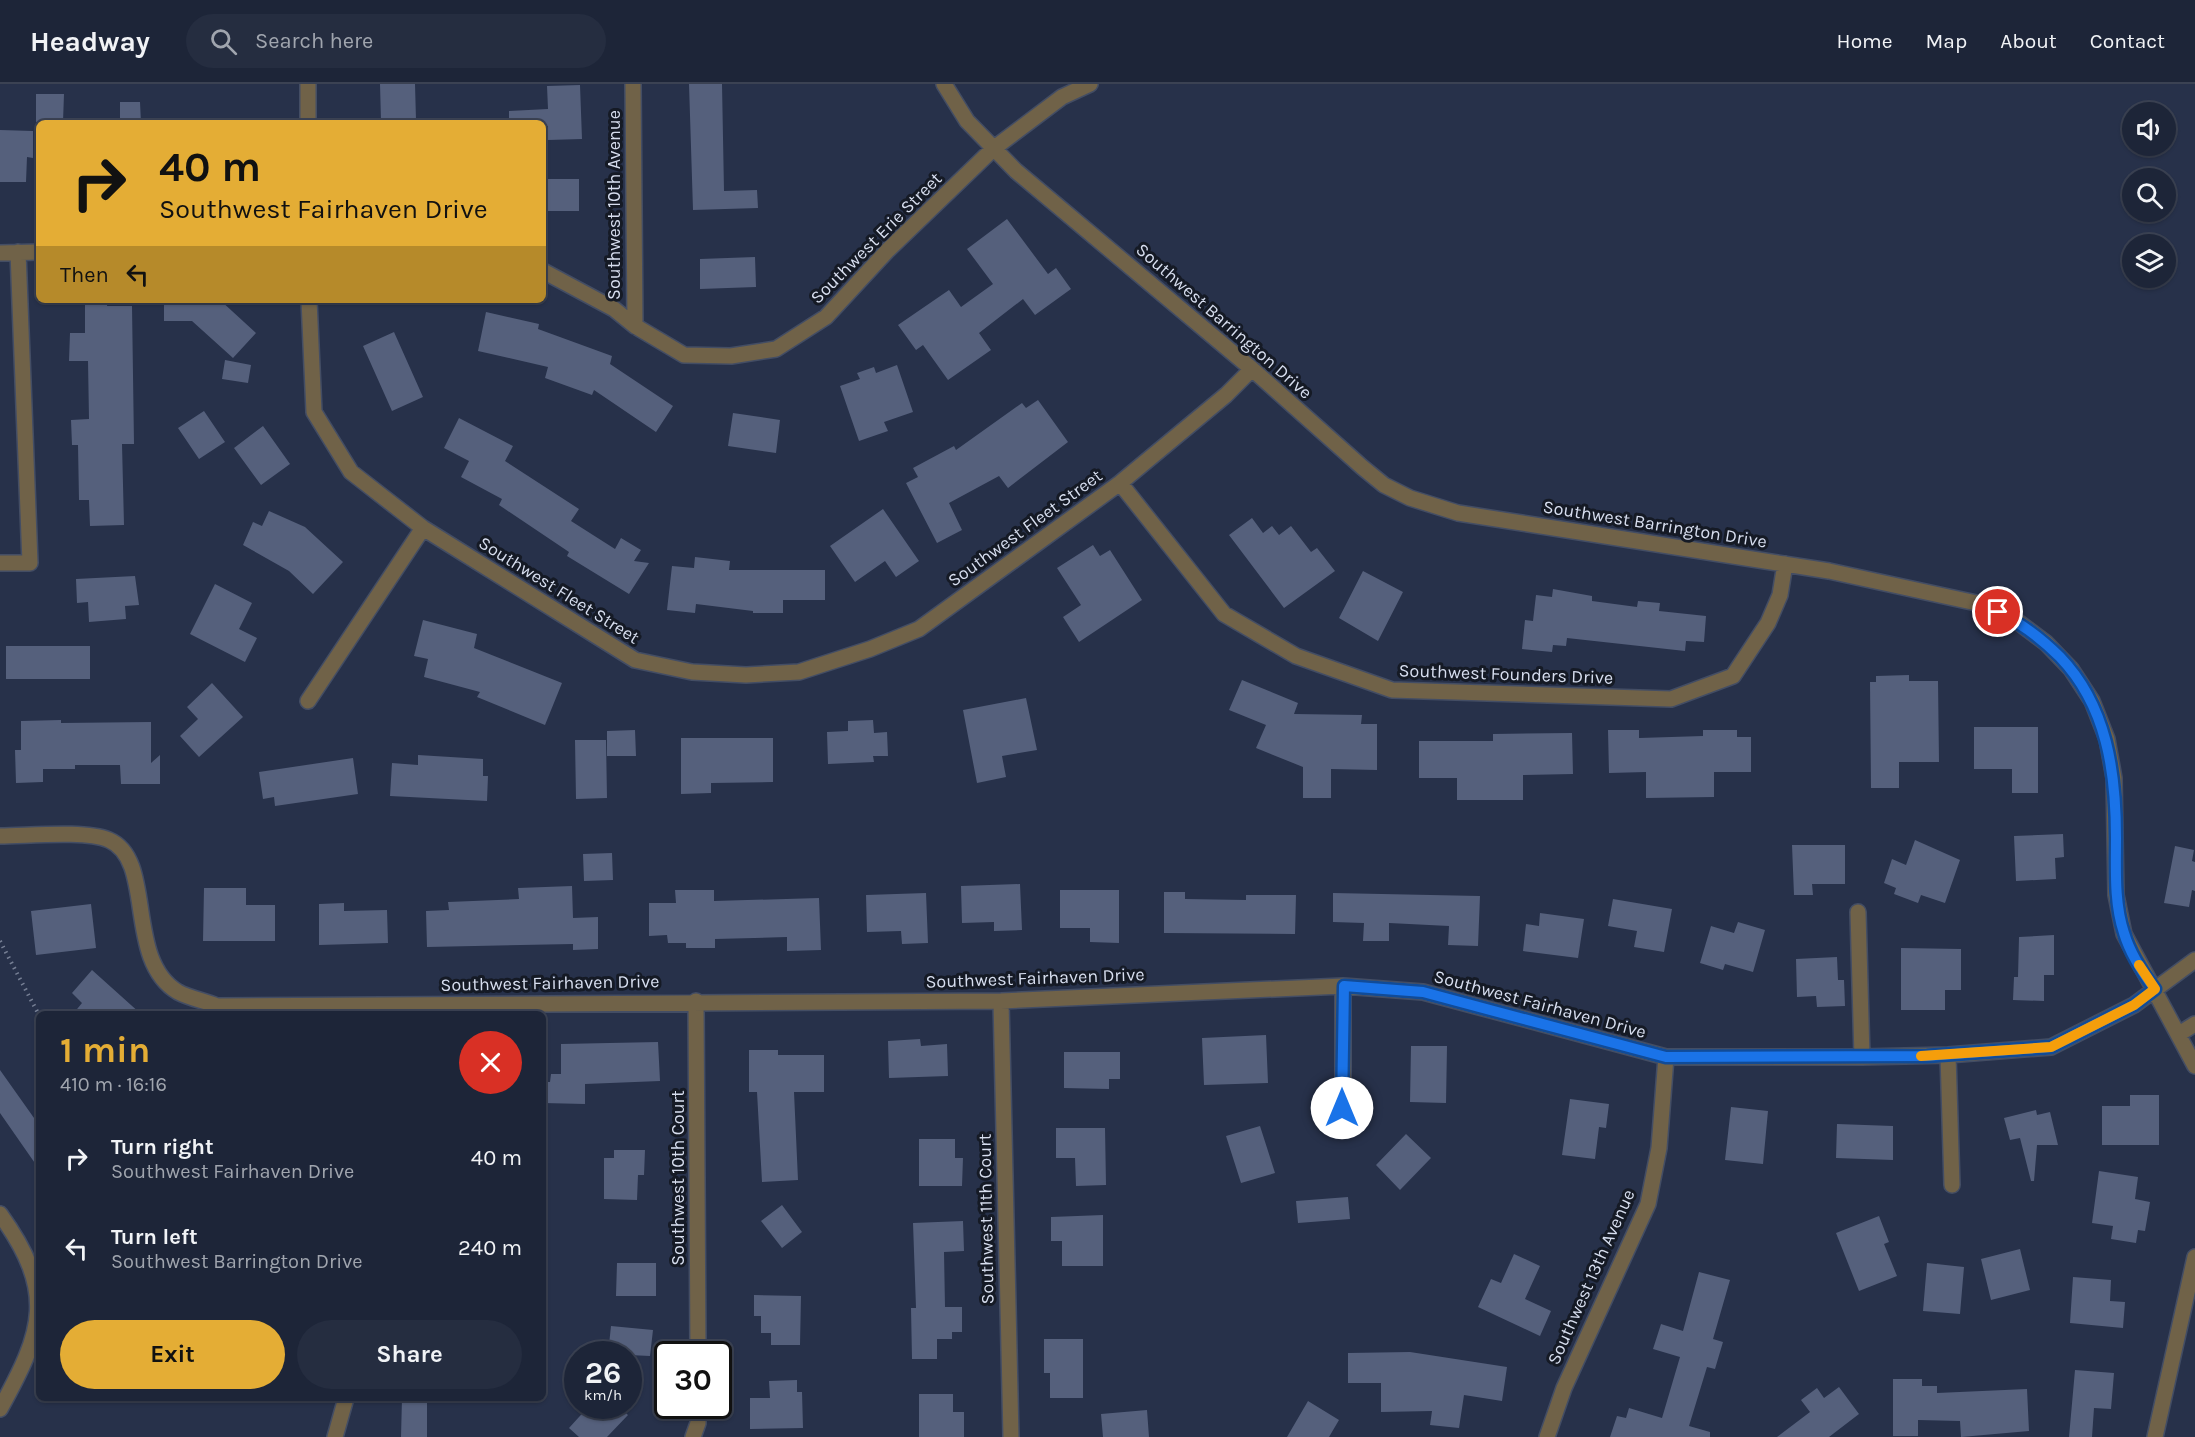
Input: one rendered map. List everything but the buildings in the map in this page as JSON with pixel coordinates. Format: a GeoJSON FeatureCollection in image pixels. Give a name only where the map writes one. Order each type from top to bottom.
{"type":"FeatureCollection","features":[{"type":"Feature","properties":{"kind":"street"},"geometry":{"type":"LineString","coordinates":[[308,84],[308,120]]}},
{"type":"Feature","properties":{"kind":"street","name":"Southwest 10th Avenue"},"geometry":{"type":"LineString","coordinates":[[633,84],[635,326]]}},
{"type":"Feature","properties":{"kind":"street","name":"Southwest Barrington Drive"},"geometry":{"type":"LineString","coordinates":[[944,84],[967,122],[1016,171],[1252,369],[1377,479],[1410,498],[1458,513],[1785,564],[1981,604],[2014,619],[2046,643],[2071,669],[2092,701],[2107,739],[2114,778],[2115,874],[2122,924],[2132,952],[2155,989],[2195,1066]]}},
{"type":"Feature","properties":{"kind":"street","name":"Southwest Erie Street"},"geometry":{"type":"LineString","coordinates":[[546,273],[614,309],[635,326],[684,355],[731,356],[776,349],[826,317],[888,250],[993,149],[1062,97],[1090,84]]}},
{"type":"Feature","properties":{"kind":"street"},"geometry":{"type":"LineString","coordinates":[[0,252],[36,252]]}},
{"type":"Feature","properties":{"kind":"street"},"geometry":{"type":"LineString","coordinates":[[0,563],[30,563],[18,252]]}},
{"type":"Feature","properties":{"kind":"street","name":"Southwest Fleet Street"},"geometry":{"type":"LineString","coordinates":[[309,303],[314,412],[351,472],[423,528],[635,660],[692,672],[746,675],[799,672],[870,649],[919,629],[1120,483],[1226,395],[1252,369]]}},
{"type":"Feature","properties":{"kind":"street","name":"Southwest Founders Drive"},"geometry":{"type":"LineString","coordinates":[[1120,483],[1224,614],[1296,656],[1392,690],[1671,699],[1733,676],[1768,623],[1780,595],[1785,564]]}},
{"type":"Feature","properties":{"kind":"street"},"geometry":{"type":"LineString","coordinates":[[308,701],[423,528]]}},
{"type":"Feature","properties":{"kind":"street","name":"Southwest Fairhaven Drive"},"geometry":{"type":"LineString","coordinates":[[0,836],[91,836],[111,841],[125,854],[137,886],[144,938],[153,968],[177,992],[217,1006],[401,1009],[696,1001],[1001,1001],[1344,986],[1423,992],[1666,1057],[1862,1058],[1948,1055],[2051,1047],[2134,1005],[2195,960]]}},
{"type":"Feature","properties":{"kind":"street"},"geometry":{"type":"LineString","coordinates":[[1858,912],[1862,1058]]}},
{"type":"Feature","properties":{"kind":"street"},"geometry":{"type":"LineString","coordinates":[[1342,1108],[1344,986]]}},
{"type":"Feature","properties":{"kind":"street","name":"Southwest 10th Court"},"geometry":{"type":"LineString","coordinates":[[696,1001],[698,1341]]}},
{"type":"Feature","properties":{"kind":"street","name":"Southwest 11th Court"},"geometry":{"type":"LineString","coordinates":[[1001,1001],[1009,1431],[1011,1437]]}},
{"type":"Feature","properties":{"kind":"street"},"geometry":{"type":"LineString","coordinates":[[2179,1034],[2195,1024]]}},
{"type":"Feature","properties":{"kind":"street"},"geometry":{"type":"LineString","coordinates":[[1948,1055],[1952,1185]]}},
{"type":"Feature","properties":{"kind":"street","name":"Southwest 13th Avenue"},"geometry":{"type":"LineString","coordinates":[[1547,1437],[1564,1388],[1648,1204],[1659,1148],[1666,1057]]}},
{"type":"Feature","properties":{"kind":"street"},"geometry":{"type":"LineString","coordinates":[[0,1214],[20,1241],[36,1283]]}},
{"type":"Feature","properties":{"kind":"street"},"geometry":{"type":"LineString","coordinates":[[2155,1437],[2195,1257]]}},
{"type":"Feature","properties":{"kind":"street"},"geometry":{"type":"LineString","coordinates":[[0,1409],[36,1332]]}},
{"type":"Feature","properties":{"kind":"street"},"geometry":{"type":"LineString","coordinates":[[335,1437],[345,1401]]}},
{"type":"Feature","properties":{"kind":"street"},"geometry":{"type":"LineString","coordinates":[[693,1437],[699,1419]]}},
{"type":"Feature","properties":{"kind":"path"},"geometry":{"type":"LineString","coordinates":[[0,941],[36,1011]]}},
{"type":"Feature","properties":{"kind":"slow traffic"},"geometry":{"type":"LineString","coordinates":[[1921,1056],[2051,1047],[2134,1005],[2155,989],[2139,965]]}},
{"type":"Feature","properties":{"kind":"route"},"geometry":{"type":"LineString","coordinates":[[1342,1108],[1344,986],[1423,992],[1666,1057],[1862,1058],[1948,1055],[2051,1047],[2134,1005],[2155,989],[2144,974],[2124,933],[2116,895],[2114,778],[2107,739],[2092,701],[2071,669],[2046,643],[2014,619],[1998,612]]}}]}
